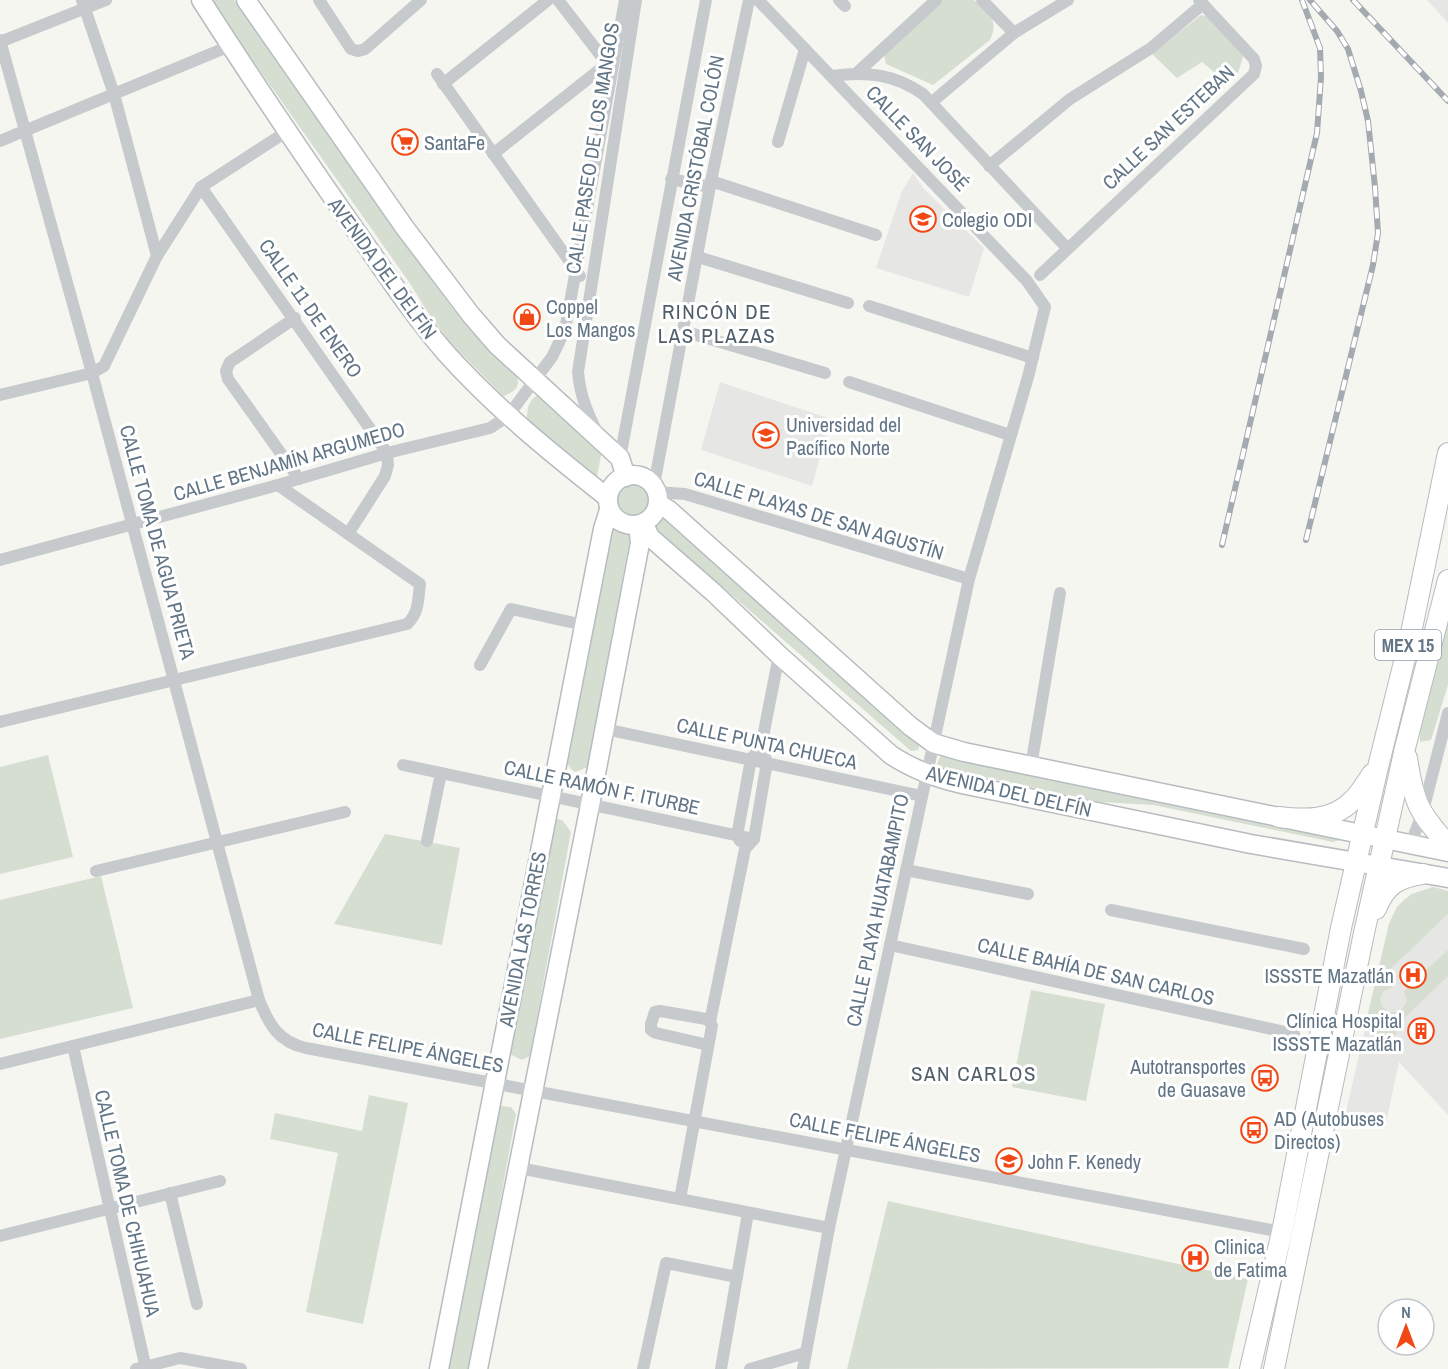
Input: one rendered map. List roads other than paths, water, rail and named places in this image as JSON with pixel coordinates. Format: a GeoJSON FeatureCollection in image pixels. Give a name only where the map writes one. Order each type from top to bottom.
{"type":"FeatureCollection","features":[{"type":"Feature","properties":{"kind":"main road","name":"MEX 15"},"geometry":{"type":"LineString","coordinates":[[1250,1369],[1282,1232],[1341,928],[1410,638],[1448,453]]}},
{"type":"Feature","properties":{"kind":"main road","name":"MEX 15"},"geometry":{"type":"LineString","coordinates":[[1274,1369],[1384,841],[1448,579]]}},
{"type":"Feature","properties":{"kind":"main road"},"geometry":{"type":"LineString","coordinates":[[1405,748],[1411,790],[1422,816],[1448,845]]}},
{"type":"Feature","properties":{"kind":"main road"},"geometry":{"type":"LineString","coordinates":[[1279,817],[1319,818],[1337,812],[1352,801],[1378,767]]}},
{"type":"Feature","properties":{"kind":"main road"},"geometry":{"type":"LineString","coordinates":[[1364,933],[1386,890],[1405,877],[1423,874]]}},
{"type":"Feature","properties":{"kind":"street"},"geometry":{"type":"LineString","coordinates":[[0,41],[84,4],[106,0]]}},
{"type":"Feature","properties":{"kind":"street","name":"AVENIDA DEL DELFÍN"},"geometry":{"type":"LineString","coordinates":[[201,0],[286,132],[420,322],[447,354],[508,416],[609,504]]}},
{"type":"Feature","properties":{"kind":"street"},"geometry":{"type":"LineString","coordinates":[[246,0],[405,228],[471,315],[497,345],[620,458],[626,477]]}},
{"type":"Feature","properties":{"kind":"street"},"geometry":{"type":"LineString","coordinates":[[319,0],[351,49],[358,51],[365,49],[421,0]]}},
{"type":"Feature","properties":{"kind":"street"},"geometry":{"type":"LineString","coordinates":[[548,0],[440,79],[576,273],[590,285]]}},
{"type":"Feature","properties":{"kind":"street"},"geometry":{"type":"LineString","coordinates":[[558,0],[624,83]]}},
{"type":"Feature","properties":{"kind":"street","name":"CALLE PASEO DE LOS MANGOS"},"geometry":{"type":"LineString","coordinates":[[535,381],[552,357],[565,330],[610,67],[625,0]]}},
{"type":"Feature","properties":{"kind":"street","name":"CALLE PASEO DE LOS MANGOS"},"geometry":{"type":"LineString","coordinates":[[602,441],[585,409],[578,372],[636,0]]}},
{"type":"Feature","properties":{"kind":"street","name":"AVENIDA CRISTÓBAL COLÓN"},"geometry":{"type":"LineString","coordinates":[[620,458],[706,0]]}},
{"type":"Feature","properties":{"kind":"street","name":"AVENIDA CRISTÓBAL COLÓN"},"geometry":{"type":"LineString","coordinates":[[656,494],[711,184],[748,0]]}},
{"type":"Feature","properties":{"kind":"street","name":"CALLE SAN JOSÉ"},"geometry":{"type":"LineString","coordinates":[[758,0],[1028,281],[1045,307]]}},
{"type":"Feature","properties":{"kind":"street"},"geometry":{"type":"LineString","coordinates":[[858,72],[936,0]]}},
{"type":"Feature","properties":{"kind":"street"},"geometry":{"type":"LineString","coordinates":[[982,0],[1014,33]]}},
{"type":"Feature","properties":{"kind":"street"},"geometry":{"type":"LineString","coordinates":[[932,102],[1014,33],[1068,0]]}},
{"type":"Feature","properties":{"kind":"street"},"geometry":{"type":"LineString","coordinates":[[989,166],[1070,99],[1151,48],[1201,2]]}},
{"type":"Feature","properties":{"kind":"street","name":"CALLE SAN ESTEBAN"},"geometry":{"type":"LineString","coordinates":[[1040,274],[1254,74],[1256,66],[1254,59],[1201,2]]}},
{"type":"Feature","properties":{"kind":"street"},"geometry":{"type":"LineString","coordinates":[[84,4],[114,94],[157,256]]}},
{"type":"Feature","properties":{"kind":"street","name":"CALLE TOMA DE AGUA PRIETA"},"geometry":{"type":"LineString","coordinates":[[0,41],[27,130],[259,1000],[265,1015],[281,1038],[292,1045]]}},
{"type":"Feature","properties":{"kind":"street"},"geometry":{"type":"LineString","coordinates":[[0,141],[230,46]]}},
{"type":"Feature","properties":{"kind":"street"},"geometry":{"type":"LineString","coordinates":[[778,142],[805,49]]}},
{"type":"Feature","properties":{"kind":"street"},"geometry":{"type":"LineString","coordinates":[[493,154],[610,67]]}},
{"type":"Feature","properties":{"kind":"street"},"geometry":{"type":"LineString","coordinates":[[832,76],[858,72],[888,78],[917,90],[932,102],[1067,248]]}},
{"type":"Feature","properties":{"kind":"street"},"geometry":{"type":"LineString","coordinates":[[0,395],[92,373],[104,366],[157,256],[201,187],[286,132]]}},
{"type":"Feature","properties":{"kind":"street"},"geometry":{"type":"LineString","coordinates":[[671,179],[730,187],[876,235]]}},
{"type":"Feature","properties":{"kind":"street","name":"CALLE 11 DE ENERO"},"geometry":{"type":"LineString","coordinates":[[201,187],[295,318],[387,453]]}},
{"type":"Feature","properties":{"kind":"street"},"geometry":{"type":"LineString","coordinates":[[698,256],[848,303]]}},
{"type":"Feature","properties":{"kind":"street"},"geometry":{"type":"LineString","coordinates":[[869,306],[1033,358]]}},
{"type":"Feature","properties":{"kind":"street","name":"CALLE PLAYA HUATABAMPITO"},"geometry":{"type":"LineString","coordinates":[[803,1369],[829,1228],[969,579],[1043,323],[1045,307]]}},
{"type":"Feature","properties":{"kind":"street"},"geometry":{"type":"LineString","coordinates":[[295,318],[230,362],[226,371],[228,379],[299,479]]}},
{"type":"Feature","properties":{"kind":"street"},"geometry":{"type":"LineString","coordinates":[[684,331],[825,373]]}},
{"type":"Feature","properties":{"kind":"street","name":"CALLE BENJAMÍN ARGUMEDO"},"geometry":{"type":"LineString","coordinates":[[0,560],[387,453],[490,428],[508,416],[535,381]]}},
{"type":"Feature","properties":{"kind":"street"},"geometry":{"type":"LineString","coordinates":[[849,382],[1010,435]]}},
{"type":"Feature","properties":{"kind":"street"},"geometry":{"type":"LineString","coordinates":[[348,534],[386,476],[387,453]]}},
{"type":"Feature","properties":{"kind":"street"},"geometry":{"type":"LineString","coordinates":[[626,477],[646,478],[656,494],[653,517],[641,524],[624,524],[613,516],[609,504],[610,490],[615,483],[626,477]]}},
{"type":"Feature","properties":{"kind":"street"},"geometry":{"type":"LineString","coordinates":[[0,721],[406,624],[413,618],[417,611],[420,584],[278,485]]}},
{"type":"Feature","properties":{"kind":"street","name":"AVENIDA DEL DELFÍN"},"geometry":{"type":"LineString","coordinates":[[656,494],[669,510],[910,726],[933,743],[964,752],[1362,836]]}},
{"type":"Feature","properties":{"kind":"street","name":"CALLE PLAYAS DE SAN AGUSTÍN"},"geometry":{"type":"LineString","coordinates":[[656,494],[685,494],[969,579]]}},
{"type":"Feature","properties":{"kind":"street","name":"AVENIDA LAS TORRES"},"geometry":{"type":"LineString","coordinates":[[439,1369],[609,504]]}},
{"type":"Feature","properties":{"kind":"street","name":"AVENIDA DEL DELFÍN"},"geometry":{"type":"LineString","coordinates":[[641,524],[650,537],[891,755],[926,775],[1251,844],[1357,863]]}},
{"type":"Feature","properties":{"kind":"street","name":"AVENIDA LAS TORRES"},"geometry":{"type":"LineString","coordinates":[[478,1369],[605,729],[640,543],[641,524]]}},
{"type":"Feature","properties":{"kind":"street"},"geometry":{"type":"LineString","coordinates":[[1031,766],[1060,593]]}},
{"type":"Feature","properties":{"kind":"street"},"geometry":{"type":"LineString","coordinates":[[480,665],[511,609],[584,625]]}},
{"type":"Feature","properties":{"kind":"street"},"geometry":{"type":"LineString","coordinates":[[745,849],[737,836],[751,759],[760,747],[779,655]]}},
{"type":"Feature","properties":{"kind":"street"},"geometry":{"type":"LineString","coordinates":[[1410,845],[1422,816],[1448,713]]}},
{"type":"Feature","properties":{"kind":"street","name":"CALLE PUNTA CHUECA"},"geometry":{"type":"LineString","coordinates":[[605,729],[922,796]]}},
{"type":"Feature","properties":{"kind":"street"},"geometry":{"type":"LineString","coordinates":[[680,1199],[712,1026],[710,1022],[745,849],[754,839],[767,762],[760,747]]}},
{"type":"Feature","properties":{"kind":"street","name":"CALLE RAMÓN F. ITURBE"},"geometry":{"type":"LineString","coordinates":[[403,765],[754,839]]}},
{"type":"Feature","properties":{"kind":"street"},"geometry":{"type":"LineString","coordinates":[[427,841],[441,773]]}},
{"type":"Feature","properties":{"kind":"street"},"geometry":{"type":"LineString","coordinates":[[96,871],[345,812]]}},
{"type":"Feature","properties":{"kind":"street"},"geometry":{"type":"LineString","coordinates":[[1362,836],[1448,852]]}},
{"type":"Feature","properties":{"kind":"street"},"geometry":{"type":"LineString","coordinates":[[1357,863],[1448,878]]}},
{"type":"Feature","properties":{"kind":"street"},"geometry":{"type":"LineString","coordinates":[[906,870],[1028,894]]}},
{"type":"Feature","properties":{"kind":"street"},"geometry":{"type":"LineString","coordinates":[[1111,910],[1304,949]]}},
{"type":"Feature","properties":{"kind":"street","name":"CALLE BAHÍA DE SAN CARLOS"},"geometry":{"type":"LineString","coordinates":[[890,945],[1294,1035]]}},
{"type":"Feature","properties":{"kind":"street"},"geometry":{"type":"LineString","coordinates":[[0,1064],[259,1000]]}},
{"type":"Feature","properties":{"kind":"street"},"geometry":{"type":"LineString","coordinates":[[708,1045],[656,1034],[651,1030],[651,1024],[655,1012],[660,1011],[706,1019],[710,1022]]}},
{"type":"Feature","properties":{"kind":"street","name":"CALLE FELIPE ÁNGELES"},"geometry":{"type":"LineString","coordinates":[[292,1045],[1282,1232]]}},
{"type":"Feature","properties":{"kind":"street","name":"CALLE TOMA DE CHIHUAHUA"},"geometry":{"type":"LineString","coordinates":[[73,1046],[110,1208],[142,1368]]}},
{"type":"Feature","properties":{"kind":"street"},"geometry":{"type":"LineString","coordinates":[[519,1168],[829,1228]]}},
{"type":"Feature","properties":{"kind":"street"},"geometry":{"type":"LineString","coordinates":[[0,1236],[220,1181]]}},
{"type":"Feature","properties":{"kind":"street"},"geometry":{"type":"LineString","coordinates":[[170,1193],[197,1304]]}},
{"type":"Feature","properties":{"kind":"street"},"geometry":{"type":"LineString","coordinates":[[721,1369],[748,1213]]}},
{"type":"Feature","properties":{"kind":"street"},"geometry":{"type":"LineString","coordinates":[[643,1369],[666,1263],[737,1277]]}},
{"type":"Feature","properties":{"kind":"street"},"geometry":{"type":"LineString","coordinates":[[750,1369],[806,1353]]}},
{"type":"Feature","properties":{"kind":"street"},"geometry":{"type":"LineString","coordinates":[[142,1368],[180,1358],[241,1369]]}},
{"type":"Feature","properties":{"kind":"railway"},"geometry":{"type":"LineString","coordinates":[[1222,545],[1317,133],[1321,77],[1320,48],[1302,0]]}},
{"type":"Feature","properties":{"kind":"railway"},"geometry":{"type":"LineString","coordinates":[[1306,540],[1373,265],[1378,233],[1368,121],[1361,91],[1348,49],[1337,31],[1310,0]]}},
{"type":"Feature","properties":{"kind":"railway"},"geometry":{"type":"LineString","coordinates":[[1353,0],[1448,101]]}},
{"type":"Feature","properties":{"kind":"place","name":"SantaFe"},"geometry":{"type":"Point","coordinates":[405,142]}},
{"type":"Feature","properties":{"kind":"place","name":"Colegio ODI"},"geometry":{"type":"Point","coordinates":[923,219]}},
{"type":"Feature","properties":{"kind":"place","name":"Coppel Los Mangos"},"geometry":{"type":"Point","coordinates":[527,317]}},
{"type":"Feature","properties":{"kind":"place","name":"Universidad del Pacífico Norte"},"geometry":{"type":"Point","coordinates":[766,435]}},
{"type":"Feature","properties":{"kind":"place","name":"ISSSTE Mazatlán"},"geometry":{"type":"Point","coordinates":[1413,975]}},
{"type":"Feature","properties":{"kind":"place","name":"Clínica Hospital ISSSTE Mazatlán"},"geometry":{"type":"Point","coordinates":[1421,1031]}},
{"type":"Feature","properties":{"kind":"place","name":"Autotransportes de Guasave"},"geometry":{"type":"Point","coordinates":[1265,1078]}},
{"type":"Feature","properties":{"kind":"place","name":"AD (Autobuses Directos)"},"geometry":{"type":"Point","coordinates":[1254,1130]}},
{"type":"Feature","properties":{"kind":"place","name":"John F. Kenedy"},"geometry":{"type":"Point","coordinates":[1009,1161]}},
{"type":"Feature","properties":{"kind":"place","name":"Clinica de Fatima"},"geometry":{"type":"Point","coordinates":[1195,1258]}},
{"type":"Feature","properties":{"kind":"district","name":"RINCÓN DE LAS PLAZAS"},"geometry":{"type":"Point","coordinates":[717,323]}},
{"type":"Feature","properties":{"kind":"district","name":"SAN CARLOS"},"geometry":{"type":"Point","coordinates":[974,1073]}}]}
